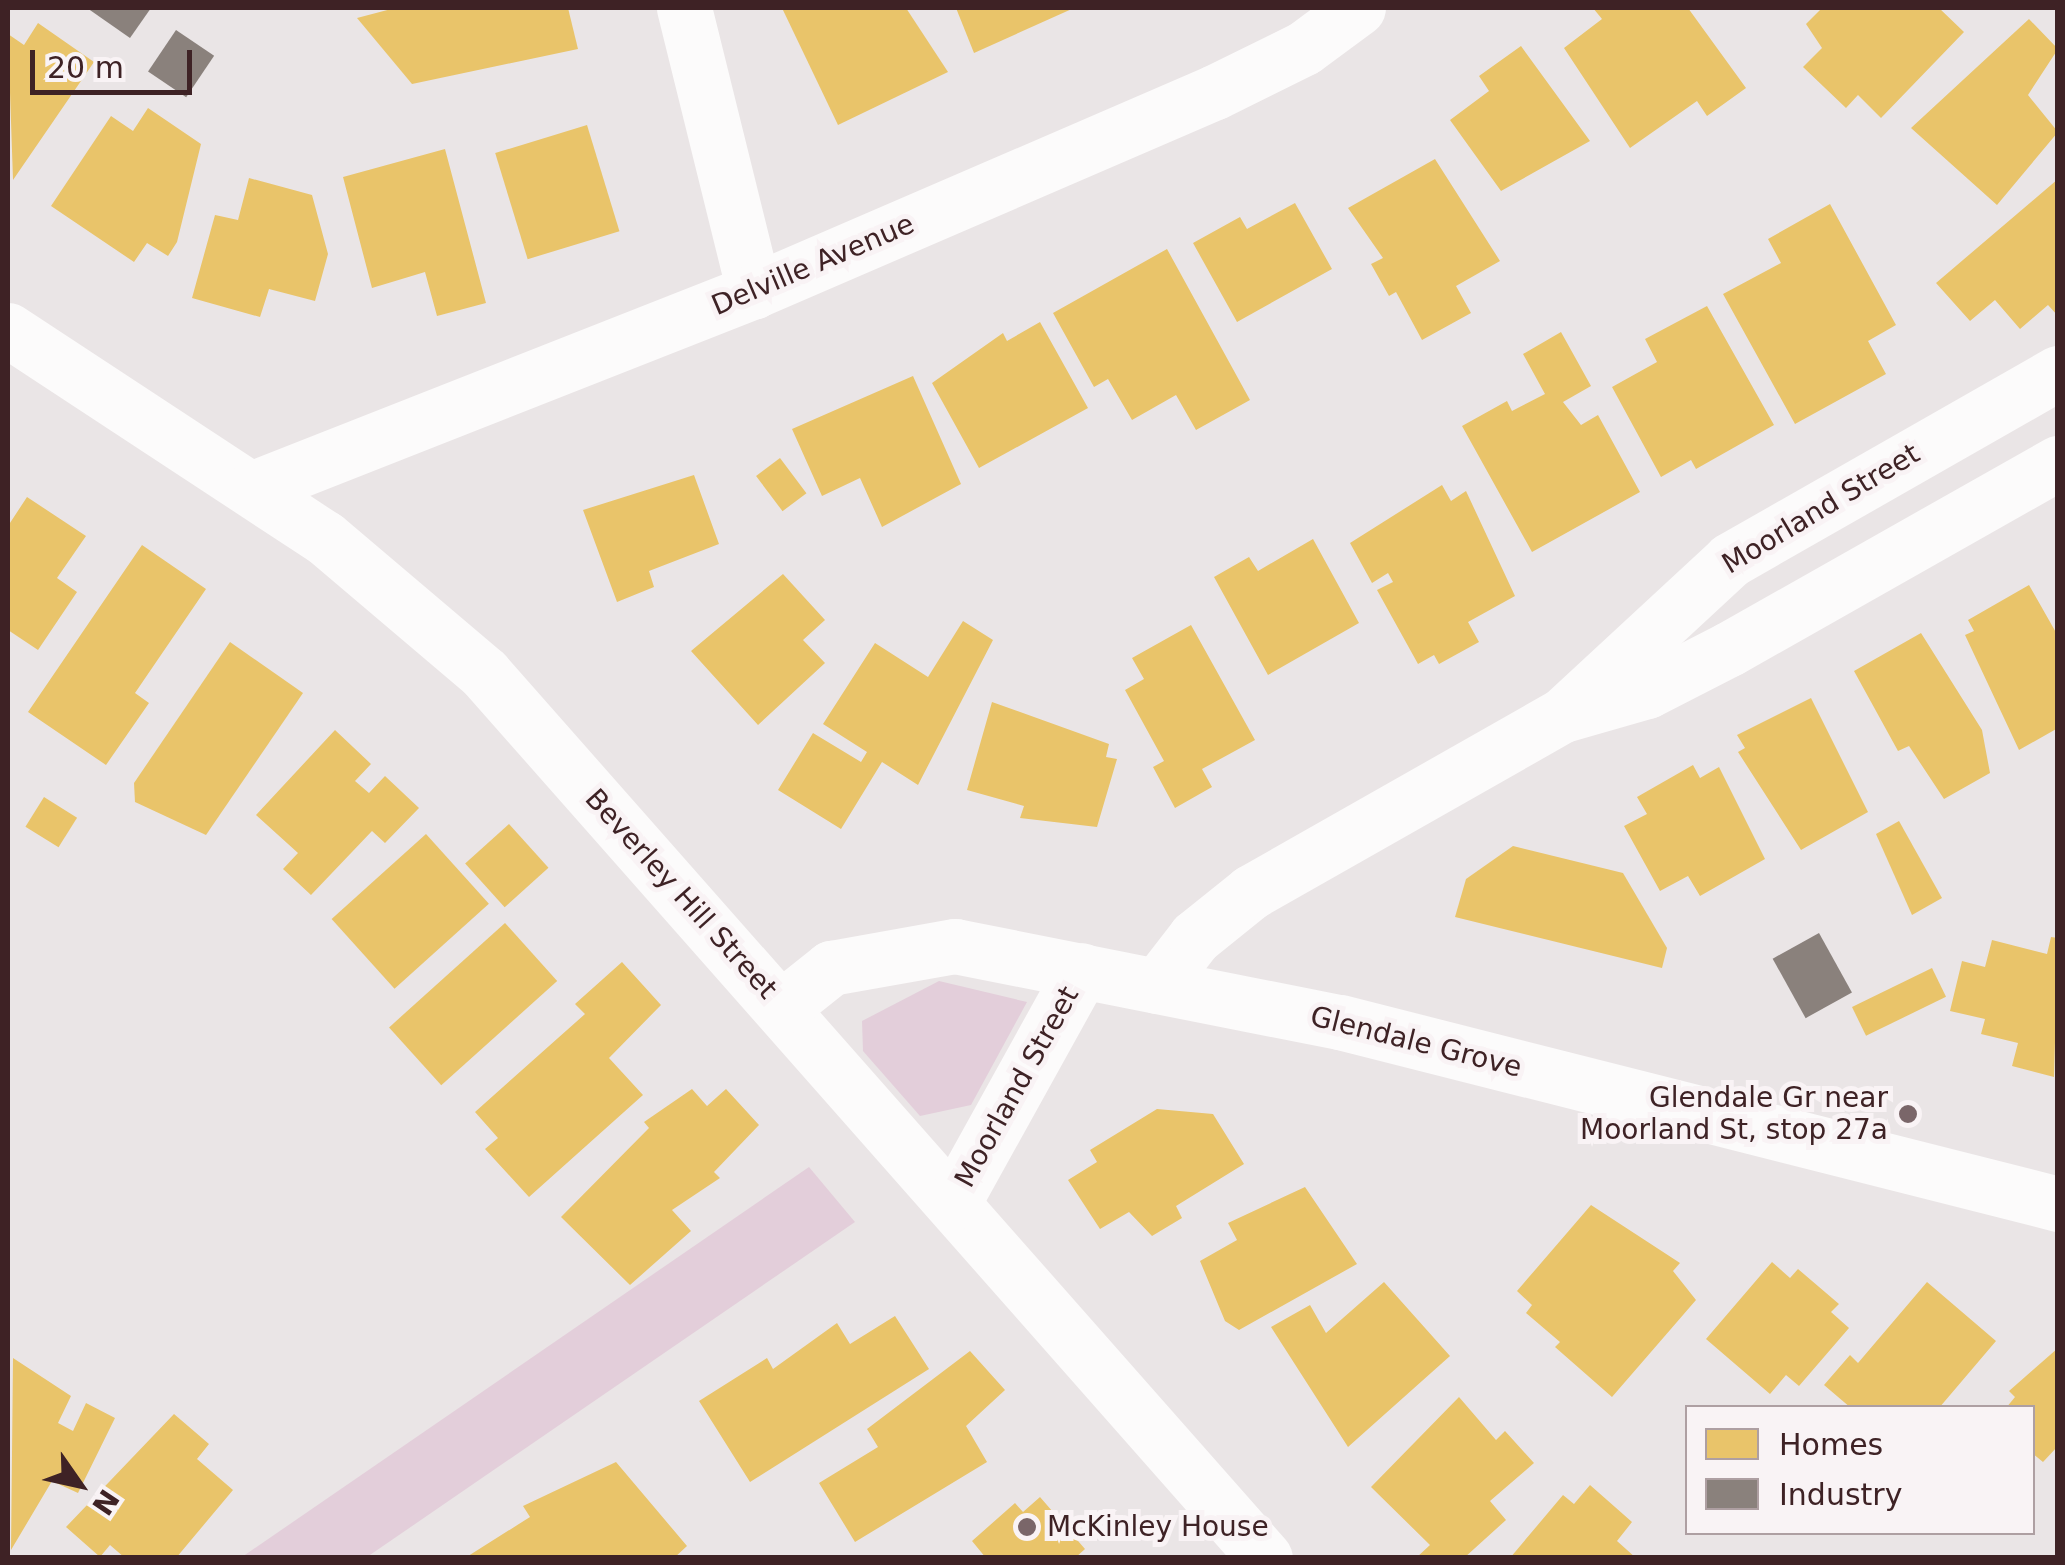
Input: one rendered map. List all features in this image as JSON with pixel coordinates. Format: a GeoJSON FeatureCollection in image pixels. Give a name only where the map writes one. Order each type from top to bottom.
{"type":"FeatureCollection","features":[{"type":"Feature","properties":{"kind":"street"},"geometry":{"type":"LineString","coordinates":[[684,8],[754,291]]}},
{"type":"Feature","properties":{"kind":"street","name":"Delville Avenue"},"geometry":{"type":"LineString","coordinates":[[252,489],[754,291],[1216,92],[1304,48],[1358,8]]}},
{"type":"Feature","properties":{"kind":"street","name":"Beverley Hill Street"},"geometry":{"type":"LineString","coordinates":[[8,330],[252,489],[378,578],[484,673],[1266,1558]]}},
{"type":"Feature","properties":{"kind":"street","name":"Moorland Street"},"geometry":{"type":"LineString","coordinates":[[1563,716],[1730,560],[2058,373]]}},
{"type":"Feature","properties":{"kind":"street","name":"Moorland Street"},"geometry":{"type":"LineString","coordinates":[[1157,986],[1195,937],[1250,892],[1563,716],[1647,691],[2058,463]]}},
{"type":"Feature","properties":{"kind":"street","name":"Glendale Grove"},"geometry":{"type":"LineString","coordinates":[[782,1007],[831,968],[902,948],[955,946],[1340,1022],[2058,1204]]}},
{"type":"Feature","properties":{"kind":"street","name":"Moorland Street"},"geometry":{"type":"LineString","coordinates":[[953,1203],[1082,970]]}},
{"type":"Feature","properties":{"kind":"shaded area"},"geometry":{"type":"Polygon","coordinates":[[[939,981],[1027,1002],[971,1105],[920,1116],[863,1051],[862,1021],[939,981]]]}},
{"type":"Feature","properties":{"kind":"shaded area"},"geometry":{"type":"Polygon","coordinates":[[[809,1167],[855,1222],[367,1557],[242,1557],[809,1167]]]}},
{"type":"Feature","properties":{"kind":"building: Homes"},"geometry":{"type":"Polygon","coordinates":[[[395,8],[568,8],[578,49],[412,84],[357,18],[395,8]]]}},
{"type":"Feature","properties":{"kind":"building: Homes"},"geometry":{"type":"Polygon","coordinates":[[[782,8],[906,8],[948,72],[838,125],[782,8]]]}},
{"type":"Feature","properties":{"kind":"building: Homes"},"geometry":{"type":"Polygon","coordinates":[[[956,8],[1074,8],[974,53],[956,8]]]}},
{"type":"Feature","properties":{"kind":"building: Homes"},"geometry":{"type":"Polygon","coordinates":[[[1593,8],[1688,8],[1746,88],[1707,116],[1697,101],[1630,148],[1564,48],[1602,19],[1593,8]]]}},
{"type":"Feature","properties":{"kind":"building: Homes"},"geometry":{"type":"Polygon","coordinates":[[[1822,8],[1939,8],[1964,32],[1881,118],[1858,95],[1846,108],[1803,67],[1822,48],[1806,24],[1822,8]]]}},
{"type":"Feature","properties":{"kind":"building: Homes"},"geometry":{"type":"Polygon","coordinates":[[[2029,19],[2058,49],[2028,95],[2058,132],[1997,205],[1911,128],[2029,19]]]}},
{"type":"Feature","properties":{"kind":"building: Homes"},"geometry":{"type":"Polygon","coordinates":[[[38,23],[94,62],[13,180],[8,34],[24,45],[38,23]]]}},
{"type":"Feature","properties":{"kind":"building: Homes"},"geometry":{"type":"Polygon","coordinates":[[[1521,46],[1590,141],[1501,191],[1450,120],[1489,91],[1479,76],[1521,46]]]}},
{"type":"Feature","properties":{"kind":"building: Homes"},"geometry":{"type":"Polygon","coordinates":[[[148,108],[201,144],[177,242],[168,256],[147,243],[134,262],[51,206],[111,116],[133,131],[148,108]]]}},
{"type":"Feature","properties":{"kind":"building: Homes"},"geometry":{"type":"Polygon","coordinates":[[[587,125],[619,231],[528,259],[495,153],[587,125]]]}},
{"type":"Feature","properties":{"kind":"building: Homes"},"geometry":{"type":"Polygon","coordinates":[[[445,149],[486,303],[437,316],[425,272],[372,288],[343,177],[445,149]]]}},
{"type":"Feature","properties":{"kind":"building: Homes"},"geometry":{"type":"Polygon","coordinates":[[[1435,159],[1500,261],[1456,286],[1471,313],[1422,340],[1396,292],[1389,296],[1371,264],[1383,258],[1348,208],[1435,159]]]}},
{"type":"Feature","properties":{"kind":"building: Homes"},"geometry":{"type":"Polygon","coordinates":[[[249,178],[312,195],[328,254],[315,301],[269,289],[260,317],[192,298],[215,215],[238,220],[249,178]]]}},
{"type":"Feature","properties":{"kind":"building: Homes"},"geometry":{"type":"Polygon","coordinates":[[[2058,179],[2058,316],[2048,305],[2020,329],[1995,300],[1970,321],[1936,283],[2058,179]]]}},
{"type":"Feature","properties":{"kind":"building: Homes"},"geometry":{"type":"Polygon","coordinates":[[[1295,203],[1332,269],[1237,322],[1193,243],[1240,217],[1247,229],[1295,203]]]}},
{"type":"Feature","properties":{"kind":"building: Homes"},"geometry":{"type":"Polygon","coordinates":[[[1830,204],[1896,325],[1868,341],[1886,374],[1795,424],[1723,294],[1781,263],[1768,239],[1830,204]]]}},
{"type":"Feature","properties":{"kind":"building: Homes"},"geometry":{"type":"Polygon","coordinates":[[[1167,249],[1250,400],[1196,430],[1176,395],[1132,420],[1108,379],[1094,387],[1053,313],[1167,249]]]}},
{"type":"Feature","properties":{"kind":"building: Homes"},"geometry":{"type":"Polygon","coordinates":[[[1707,306],[1774,425],[1696,469],[1691,460],[1661,477],[1612,387],[1657,362],[1645,339],[1707,306]]]}},
{"type":"Feature","properties":{"kind":"building: Homes"},"geometry":{"type":"Polygon","coordinates":[[[1040,322],[1088,408],[979,468],[932,383],[1003,333],[1007,341],[1040,322]]]}},
{"type":"Feature","properties":{"kind":"building: Homes"},"geometry":{"type":"Polygon","coordinates":[[[1561,332],[1591,386],[1563,402],[1581,425],[1598,415],[1640,492],[1532,552],[1462,426],[1507,401],[1512,411],[1545,394],[1523,354],[1561,332]]]}},
{"type":"Feature","properties":{"kind":"building: Homes"},"geometry":{"type":"Polygon","coordinates":[[[913,376],[961,484],[882,527],[860,478],[822,496],[792,429],[913,376]]]}},
{"type":"Feature","properties":{"kind":"building: Homes"},"geometry":{"type":"Polygon","coordinates":[[[780,458],[806,493],[783,511],[756,476],[780,458]]]}},
{"type":"Feature","properties":{"kind":"building: Homes"},"geometry":{"type":"Polygon","coordinates":[[[694,475],[719,544],[649,571],[654,587],[617,602],[583,510],[694,475]]]}},
{"type":"Feature","properties":{"kind":"building: Homes"},"geometry":{"type":"Polygon","coordinates":[[[1442,485],[1451,501],[1466,491],[1515,596],[1468,622],[1479,642],[1439,664],[1434,655],[1418,664],[1377,590],[1393,582],[1388,573],[1372,583],[1350,543],[1442,485]]]}},
{"type":"Feature","properties":{"kind":"building: Homes"},"geometry":{"type":"Polygon","coordinates":[[[27,497],[86,536],[57,578],[77,592],[38,650],[8,630],[8,526],[27,497]]]}},
{"type":"Feature","properties":{"kind":"building: Homes"},"geometry":{"type":"Polygon","coordinates":[[[1313,539],[1359,623],[1268,675],[1214,577],[1249,557],[1258,571],[1313,539]]]}},
{"type":"Feature","properties":{"kind":"building: Homes"},"geometry":{"type":"Polygon","coordinates":[[[142,545],[206,589],[135,693],[149,703],[106,765],[28,712],[142,545]]]}},
{"type":"Feature","properties":{"kind":"building: Homes"},"geometry":{"type":"Polygon","coordinates":[[[783,574],[825,620],[803,640],[825,663],[758,725],[691,651],[783,574]]]}},
{"type":"Feature","properties":{"kind":"building: Homes"},"geometry":{"type":"Polygon","coordinates":[[[2029,585],[2058,636],[2058,728],[2019,750],[1965,635],[1974,631],[1968,620],[2029,585]]]}},
{"type":"Feature","properties":{"kind":"building: Homes"},"geometry":{"type":"Polygon","coordinates":[[[963,621],[993,640],[918,785],[882,762],[841,829],[778,790],[813,733],[861,762],[867,752],[823,724],[875,643],[928,677],[963,621]]]}},
{"type":"Feature","properties":{"kind":"building: Homes"},"geometry":{"type":"Polygon","coordinates":[[[1191,625],[1255,740],[1202,769],[1212,787],[1175,808],[1153,767],[1164,761],[1125,690],[1144,679],[1132,658],[1191,625]]]}},
{"type":"Feature","properties":{"kind":"building: Homes"},"geometry":{"type":"Polygon","coordinates":[[[1921,633],[1982,730],[1990,773],[1944,799],[1909,746],[1898,751],[1854,671],[1921,633]]]}},
{"type":"Feature","properties":{"kind":"building: Homes"},"geometry":{"type":"Polygon","coordinates":[[[230,642],[303,693],[206,835],[135,802],[134,783],[230,642]]]}},
{"type":"Feature","properties":{"kind":"building: Homes"},"geometry":{"type":"Polygon","coordinates":[[[1811,698],[1868,812],[1801,850],[1738,752],[1745,748],[1737,735],[1811,698]]]}},
{"type":"Feature","properties":{"kind":"building: Homes"},"geometry":{"type":"Polygon","coordinates":[[[992,702],[1109,744],[1106,757],[1117,759],[1097,827],[1020,818],[1024,806],[967,790],[992,702]]]}},
{"type":"Feature","properties":{"kind":"building: Homes"},"geometry":{"type":"Polygon","coordinates":[[[335,730],[371,764],[355,781],[369,793],[385,776],[419,808],[385,843],[372,831],[311,895],[283,869],[298,853],[256,815],[335,730]]]}},
{"type":"Feature","properties":{"kind":"building: Homes"},"geometry":{"type":"Polygon","coordinates":[[[1693,765],[1700,778],[1719,767],[1765,859],[1700,896],[1688,876],[1660,891],[1624,826],[1647,814],[1637,797],[1693,765]]]}},
{"type":"Feature","properties":{"kind":"building: Homes"},"geometry":{"type":"Polygon","coordinates":[[[44,797],[77,818],[59,847],[25,827],[44,797]]]}},
{"type":"Feature","properties":{"kind":"building: Homes"},"geometry":{"type":"Polygon","coordinates":[[[1899,821],[1942,898],[1912,915],[1876,834],[1899,821]]]}},
{"type":"Feature","properties":{"kind":"building: Homes"},"geometry":{"type":"Polygon","coordinates":[[[509,824],[548,868],[505,907],[465,863],[509,824]]]}},
{"type":"Feature","properties":{"kind":"building: Homes"},"geometry":{"type":"Polygon","coordinates":[[[426,834],[489,904],[395,989],[332,919],[426,834]]]}},
{"type":"Feature","properties":{"kind":"building: Homes"},"geometry":{"type":"Polygon","coordinates":[[[1513,846],[1623,873],[1667,948],[1662,968],[1455,917],[1466,879],[1513,846]]]}},
{"type":"Feature","properties":{"kind":"building: Homes"},"geometry":{"type":"Polygon","coordinates":[[[505,923],[557,981],[441,1085],[389,1027],[505,923]]]}},
{"type":"Feature","properties":{"kind":"building: Homes"},"geometry":{"type":"Polygon","coordinates":[[[2051,937],[2058,938],[2054,1077],[2012,1066],[2018,1043],[1981,1034],[1985,1019],[1950,1011],[1962,961],[1985,967],[1992,940],[2047,954],[2051,937]]]}},
{"type":"Feature","properties":{"kind":"building: Homes"},"geometry":{"type":"Polygon","coordinates":[[[622,962],[661,1005],[609,1058],[643,1095],[529,1197],[485,1149],[498,1138],[475,1112],[585,1014],[575,1004],[622,962]]]}},
{"type":"Feature","properties":{"kind":"building: Homes"},"geometry":{"type":"Polygon","coordinates":[[[1932,968],[1946,997],[1866,1036],[1852,1007],[1932,968]]]}},
{"type":"Feature","properties":{"kind":"building: Homes"},"geometry":{"type":"Polygon","coordinates":[[[692,1089],[707,1106],[726,1089],[759,1125],[714,1172],[720,1178],[672,1210],[691,1231],[630,1285],[561,1217],[649,1128],[644,1122],[692,1089]]]}},
{"type":"Feature","properties":{"kind":"building: Homes"},"geometry":{"type":"Polygon","coordinates":[[[1157,1109],[1213,1114],[1244,1164],[1176,1206],[1182,1218],[1152,1236],[1129,1212],[1100,1229],[1068,1180],[1097,1162],[1090,1150],[1157,1109]]]}},
{"type":"Feature","properties":{"kind":"building: Homes"},"geometry":{"type":"Polygon","coordinates":[[[1305,1187],[1357,1264],[1239,1330],[1225,1321],[1200,1261],[1237,1240],[1228,1223],[1305,1187]]]}},
{"type":"Feature","properties":{"kind":"building: Homes"},"geometry":{"type":"Polygon","coordinates":[[[1591,1205],[1680,1263],[1673,1271],[1696,1300],[1612,1397],[1555,1347],[1560,1342],[1526,1313],[1532,1305],[1517,1291],[1591,1205]]]}},
{"type":"Feature","properties":{"kind":"building: Homes"},"geometry":{"type":"Polygon","coordinates":[[[1772,1262],[1790,1278],[1798,1269],[1839,1304],[1831,1312],[1849,1328],[1799,1386],[1786,1375],[1770,1394],[1706,1339],[1772,1262]]]}},
{"type":"Feature","properties":{"kind":"building: Homes"},"geometry":{"type":"Polygon","coordinates":[[[1384,1282],[1450,1356],[1348,1447],[1271,1327],[1310,1305],[1326,1333],[1384,1282]]]}},
{"type":"Feature","properties":{"kind":"building: Homes"},"geometry":{"type":"Polygon","coordinates":[[[1927,1282],[1996,1341],[1942,1405],[1847,1405],[1824,1385],[1850,1355],[1858,1363],[1927,1282]]]}},
{"type":"Feature","properties":{"kind":"building: Homes"},"geometry":{"type":"Polygon","coordinates":[[[895,1316],[929,1369],[750,1482],[699,1401],[767,1358],[773,1369],[837,1323],[850,1344],[895,1316]]]}},
{"type":"Feature","properties":{"kind":"building: Homes"},"geometry":{"type":"Polygon","coordinates":[[[2058,1348],[2058,1446],[2043,1462],[2035,1455],[2035,1405],[2008,1405],[2015,1397],[2009,1391],[2058,1348]]]}},
{"type":"Feature","properties":{"kind":"building: Homes"},"geometry":{"type":"Polygon","coordinates":[[[970,1351],[1005,1390],[966,1426],[987,1462],[855,1542],[819,1483],[878,1447],[867,1429],[970,1351]]]}},
{"type":"Feature","properties":{"kind":"building: Homes"},"geometry":{"type":"Polygon","coordinates":[[[13,1358],[71,1396],[58,1423],[73,1431],[86,1403],[115,1418],[78,1493],[52,1481],[11,1550],[13,1358]]]}},
{"type":"Feature","properties":{"kind":"building: Homes"},"geometry":{"type":"Polygon","coordinates":[[[1459,1397],[1496,1440],[1505,1431],[1534,1463],[1490,1501],[1506,1520],[1464,1558],[1416,1558],[1430,1545],[1371,1487],[1459,1397]]]}},
{"type":"Feature","properties":{"kind":"building: Homes"},"geometry":{"type":"Polygon","coordinates":[[[174,1414],[209,1444],[197,1459],[233,1490],[176,1558],[125,1558],[110,1545],[100,1557],[66,1527],[174,1414]]]}},
{"type":"Feature","properties":{"kind":"building: Homes"},"geometry":{"type":"Polygon","coordinates":[[[616,1462],[687,1546],[674,1558],[465,1558],[530,1517],[523,1506],[616,1462]]]}},
{"type":"Feature","properties":{"kind":"building: Homes"},"geometry":{"type":"Polygon","coordinates":[[[1590,1485],[1632,1522],[1617,1541],[1636,1558],[1510,1558],[1563,1495],[1574,1504],[1590,1485]]]}},
{"type":"Feature","properties":{"kind":"building: Homes","name":"McKinley House"},"geometry":{"type":"Polygon","coordinates":[[[1040,1497],[1085,1549],[1075,1558],[986,1558],[972,1541],[1015,1503],[1023,1512],[1040,1497]]]}},
{"type":"Feature","properties":{"kind":"building: Industry"},"geometry":{"type":"Polygon","coordinates":[[[87,8],[151,8],[130,38],[87,8]]]}},
{"type":"Feature","properties":{"kind":"building: Industry"},"geometry":{"type":"Polygon","coordinates":[[[176,30],[214,56],[186,97],[148,71],[176,30]]]}},
{"type":"Feature","properties":{"kind":"building: Industry"},"geometry":{"type":"Polygon","coordinates":[[[1819,933],[1852,992],[1806,1018],[1773,959],[1819,933]]]}},
{"type":"Feature","properties":{"kind":"place","name":"Glendale Gr near Moorland St, stop 27a"},"geometry":{"type":"Point","coordinates":[1908,1114]}},
{"type":"Feature","properties":{"kind":"place","name":"McKinley House"},"geometry":{"type":"Point","coordinates":[1027,1527]}}]}
